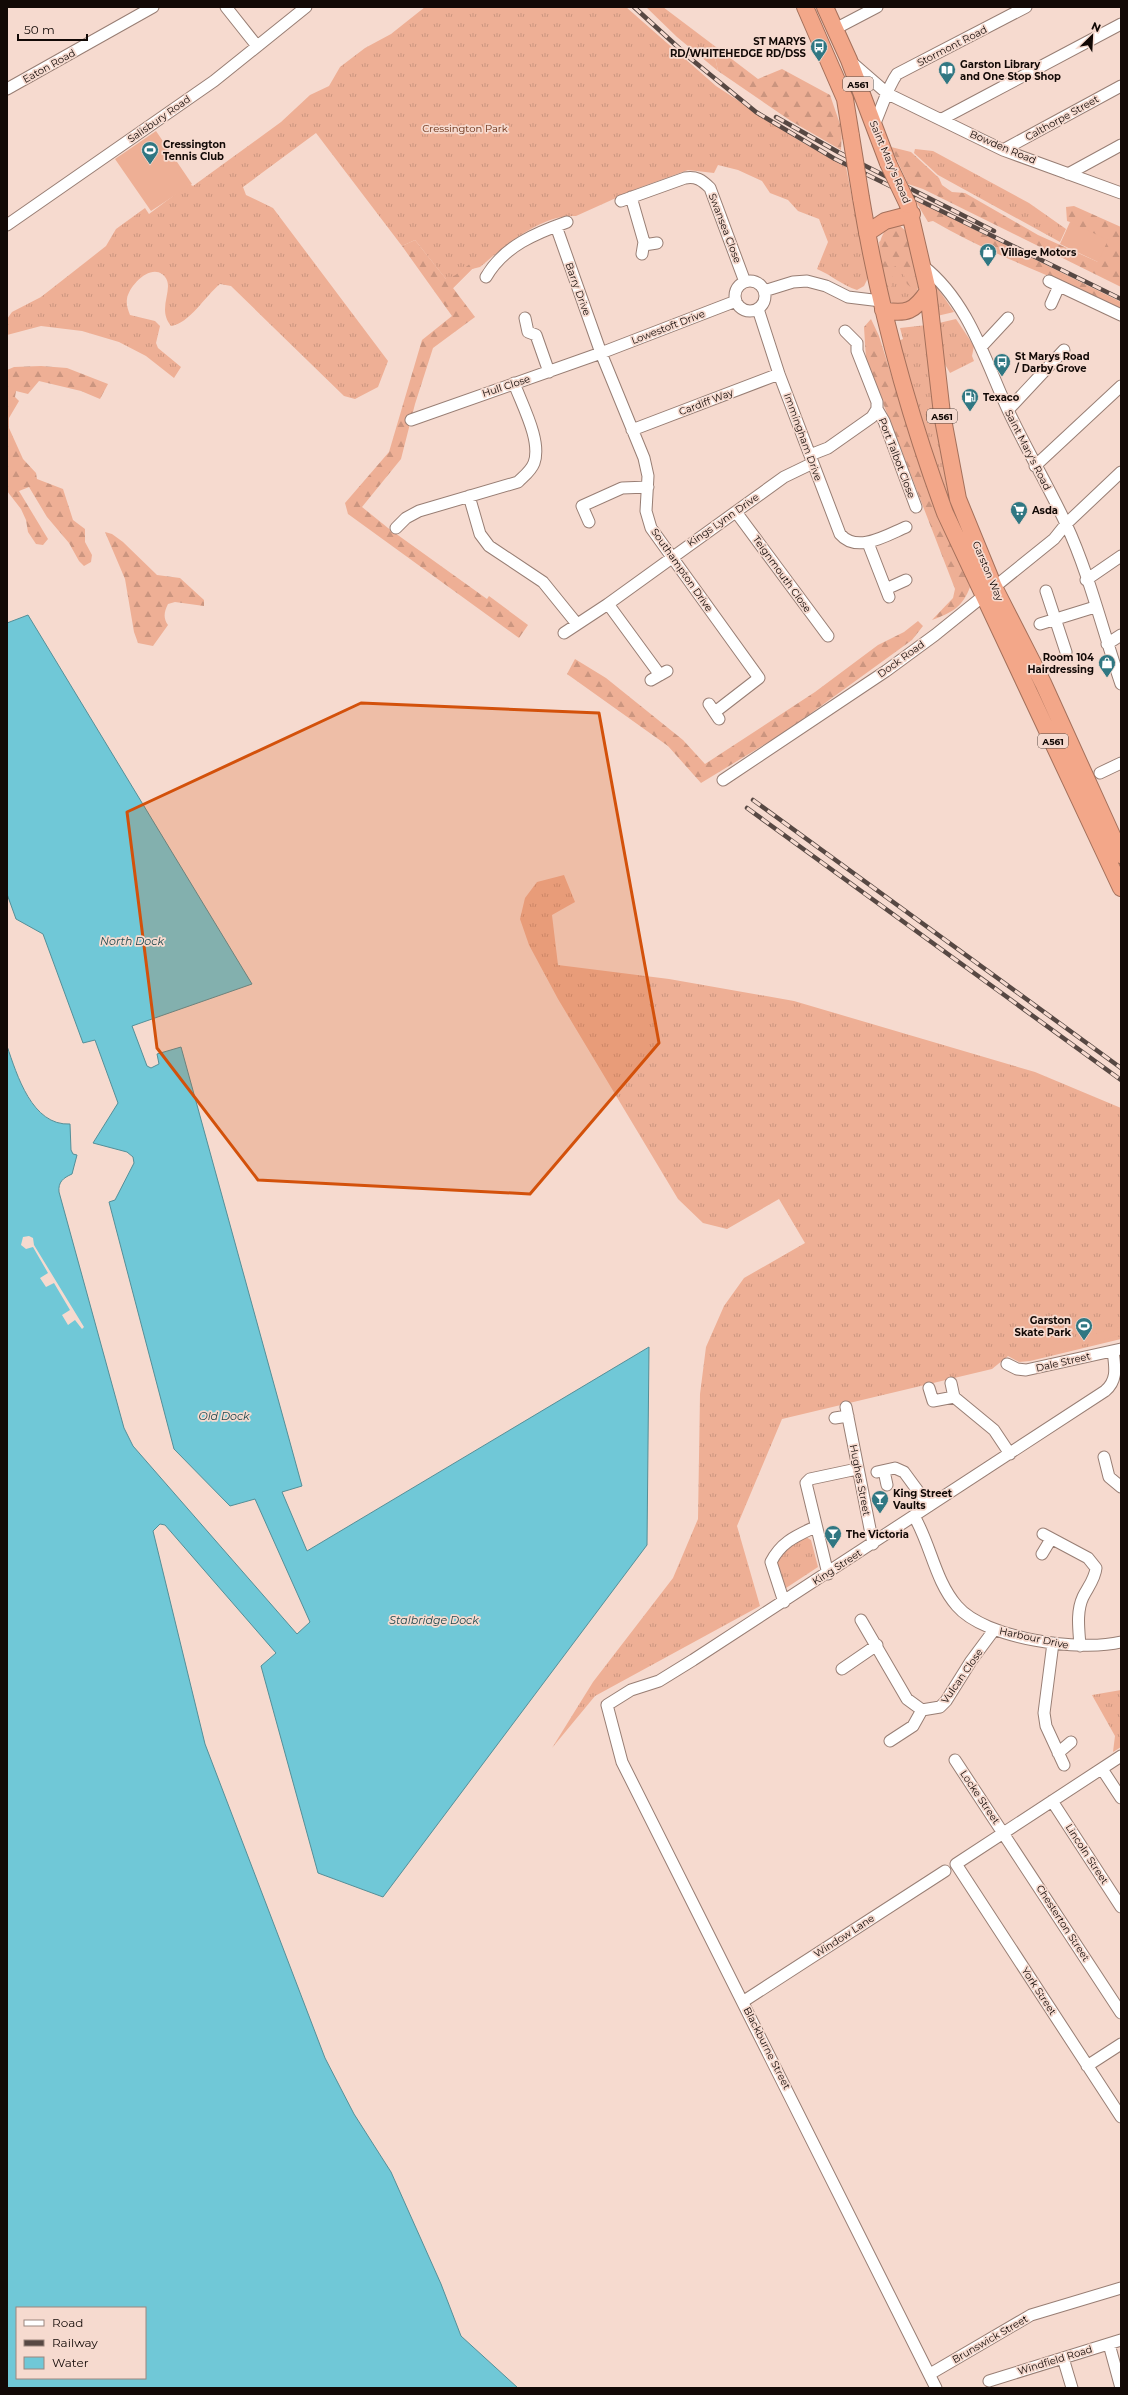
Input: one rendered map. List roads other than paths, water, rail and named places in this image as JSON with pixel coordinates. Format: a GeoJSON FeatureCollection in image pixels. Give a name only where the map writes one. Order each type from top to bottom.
{"type":"FeatureCollection","features":[{"type":"Feature","properties":{"kind":"highway","name":"A561"},"geometry":{"type":"LineString","coordinates":[[805,7],[845,99],[867,233],[882,306]]}},
{"type":"Feature","properties":{"kind":"highway","name":"Saint Mary's Road"},"geometry":{"type":"LineString","coordinates":[[825,7],[849,60],[888,163],[910,210],[923,266]]}},
{"type":"Feature","properties":{"kind":"highway"},"geometry":{"type":"LineString","coordinates":[[867,233],[885,221],[910,210]]}},
{"type":"Feature","properties":{"kind":"highway","name":"Garston Way"},"geometry":{"type":"LineString","coordinates":[[923,266],[928,291],[942,414],[958,499],[988,592],[1039,711],[1121,888]]}},
{"type":"Feature","properties":{"kind":"highway"},"geometry":{"type":"LineString","coordinates":[[882,306],[898,313],[913,309],[920,303],[928,291]]}},
{"type":"Feature","properties":{"kind":"highway","name":"Garston Way"},"geometry":{"type":"LineString","coordinates":[[882,306],[891,344],[922,450],[945,513],[988,592],[1043,683],[1121,855]]}},
{"type":"Feature","properties":{"kind":"street","name":"Eaton Road"},"geometry":{"type":"LineString","coordinates":[[7,90],[153,7]]}},
{"type":"Feature","properties":{"kind":"street"},"geometry":{"type":"LineString","coordinates":[[226,7],[257,46]]}},
{"type":"Feature","properties":{"kind":"street","name":"Salisbury Road"},"geometry":{"type":"LineString","coordinates":[[7,225],[214,81],[306,7]]}},
{"type":"Feature","properties":{"kind":"street"},"geometry":{"type":"LineString","coordinates":[[835,29],[877,7]]}},
{"type":"Feature","properties":{"kind":"street","name":"Stormont Road"},"geometry":{"type":"LineString","coordinates":[[888,94],[891,83],[898,74],[1026,7]]}},
{"type":"Feature","properties":{"kind":"street"},"geometry":{"type":"LineString","coordinates":[[942,119],[1121,24]]}},
{"type":"Feature","properties":{"kind":"street","name":"Bowden Road"},"geometry":{"type":"LineString","coordinates":[[849,60],[888,94],[1003,150],[1121,193]]}},
{"type":"Feature","properties":{"kind":"street","name":"Calthorpe Street"},"geometry":{"type":"LineString","coordinates":[[1003,150],[1121,86]]}},
{"type":"Feature","properties":{"kind":"street"},"geometry":{"type":"LineString","coordinates":[[874,125],[888,94]]}},
{"type":"Feature","properties":{"kind":"street"},"geometry":{"type":"LineString","coordinates":[[1068,174],[1121,145]]}},
{"type":"Feature","properties":{"kind":"street","name":"Swansea Close"},"geometry":{"type":"LineString","coordinates":[[657,243],[643,250],[640,220],[626,199],[685,178],[692,177],[702,180],[710,188],[745,282]]}},
{"type":"Feature","properties":{"kind":"street"},"geometry":{"type":"LineString","coordinates":[[486,277],[498,261],[517,244],[568,222]]}},
{"type":"Feature","properties":{"kind":"street","name":"Barry Drive"},"geometry":{"type":"LineString","coordinates":[[556,226],[601,353]]}},
{"type":"Feature","properties":{"kind":"street","name":"Saint Mary's Road"},"geometry":{"type":"LineString","coordinates":[[923,266],[939,278],[981,347],[1008,410],[1035,466],[1066,524],[1121,684]]}},
{"type":"Feature","properties":{"kind":"street"},"geometry":{"type":"LineString","coordinates":[[764,291],[793,282],[807,281],[826,286],[848,297],[882,306]]}},
{"type":"Feature","properties":{"kind":"street"},"geometry":{"type":"LineString","coordinates":[[745,282],[756,282],[764,291],[764,302],[758,309],[749,311],[744,310],[736,301],[736,290],[745,282]]}},
{"type":"Feature","properties":{"kind":"street"},"geometry":{"type":"LineString","coordinates":[[1051,304],[1054,283],[1121,315]]}},
{"type":"Feature","properties":{"kind":"street","name":"Lowestoft Drive"},"geometry":{"type":"LineString","coordinates":[[601,353],[736,301]]}},
{"type":"Feature","properties":{"kind":"street","name":"Immingham Drive"},"geometry":{"type":"LineString","coordinates":[[758,309],[779,374],[840,534],[844,540],[856,543],[868,542],[906,527]]}},
{"type":"Feature","properties":{"kind":"street"},"geometry":{"type":"LineString","coordinates":[[525,318],[528,332],[536,335],[549,372]]}},
{"type":"Feature","properties":{"kind":"street"},"geometry":{"type":"LineString","coordinates":[[981,347],[1008,318]]}},
{"type":"Feature","properties":{"kind":"street","name":"Port Talbot Close"},"geometry":{"type":"LineString","coordinates":[[845,331],[860,341],[857,351],[877,402],[877,409],[884,421],[916,507]]}},
{"type":"Feature","properties":{"kind":"street"},"geometry":{"type":"LineString","coordinates":[[1008,410],[1064,350]]}},
{"type":"Feature","properties":{"kind":"street","name":"Hull Close"},"geometry":{"type":"LineString","coordinates":[[411,420],[601,353]]}},
{"type":"Feature","properties":{"kind":"street","name":"Southampton Drive"},"geometry":{"type":"LineString","coordinates":[[601,353],[644,458],[648,476],[646,510],[651,528],[671,558],[759,678],[714,711]]}},
{"type":"Feature","properties":{"kind":"street","name":"Cardiff Way"},"geometry":{"type":"LineString","coordinates":[[632,430],[779,374]]}},
{"type":"Feature","properties":{"kind":"street"},"geometry":{"type":"LineString","coordinates":[[396,528],[406,518],[419,511],[518,482],[529,472],[534,464],[536,454],[535,439],[514,383]]}},
{"type":"Feature","properties":{"kind":"street"},"geometry":{"type":"LineString","coordinates":[[1035,466],[1121,386]]}},
{"type":"Feature","properties":{"kind":"street","name":"Port Talbot Close"},"geometry":{"type":"LineString","coordinates":[[811,459],[872,417],[877,409]]}},
{"type":"Feature","properties":{"kind":"street","name":"Kings Lynn Drive"},"geometry":{"type":"LineString","coordinates":[[564,632],[608,604],[811,459]]}},
{"type":"Feature","properties":{"kind":"street","name":"Dock Road"},"geometry":{"type":"LineString","coordinates":[[724,780],[886,671],[988,592],[1054,539],[1066,524],[1121,472]]}},
{"type":"Feature","properties":{"kind":"street"},"geometry":{"type":"LineString","coordinates":[[589,522],[582,506],[622,488],[648,487]]}},
{"type":"Feature","properties":{"kind":"street"},"geometry":{"type":"LineString","coordinates":[[469,496],[480,534],[489,546],[543,582],[578,624]]}},
{"type":"Feature","properties":{"kind":"street","name":"Teignmouth Close"},"geometry":{"type":"LineString","coordinates":[[736,512],[828,636]]}},
{"type":"Feature","properties":{"kind":"street"},"geometry":{"type":"LineString","coordinates":[[868,542],[888,593],[906,580]]}},
{"type":"Feature","properties":{"kind":"street"},"geometry":{"type":"LineString","coordinates":[[1086,580],[1121,556]]}},
{"type":"Feature","properties":{"kind":"street"},"geometry":{"type":"LineString","coordinates":[[1046,591],[1066,652]]}},
{"type":"Feature","properties":{"kind":"street"},"geometry":{"type":"LineString","coordinates":[[608,604],[659,675]]}},
{"type":"Feature","properties":{"kind":"street"},"geometry":{"type":"LineString","coordinates":[[1040,624],[1095,607]]}},
{"type":"Feature","properties":{"kind":"street"},"geometry":{"type":"LineString","coordinates":[[1107,644],[1121,635]]}},
{"type":"Feature","properties":{"kind":"street"},"geometry":{"type":"LineString","coordinates":[[1100,773],[1121,764]]}},
{"type":"Feature","properties":{"kind":"street","name":"Dale Street"},"geometry":{"type":"LineString","coordinates":[[1007,1364],[1017,1369],[1026,1370],[1117,1350]]}},
{"type":"Feature","properties":{"kind":"street","name":"King Street"},"geometry":{"type":"LineString","coordinates":[[607,1705],[631,1690],[659,1681],[784,1602],[1010,1454],[1112,1385],[1116,1374],[1117,1350]]}},
{"type":"Feature","properties":{"kind":"street"},"geometry":{"type":"LineString","coordinates":[[951,1383],[954,1397],[994,1430],[1010,1454]]}},
{"type":"Feature","properties":{"kind":"street"},"geometry":{"type":"LineString","coordinates":[[929,1388],[932,1401],[954,1397]]}},
{"type":"Feature","properties":{"kind":"street","name":"Hughes Street"},"geometry":{"type":"LineString","coordinates":[[834,1418],[847,1411],[857,1469],[873,1544]]}},
{"type":"Feature","properties":{"kind":"street"},"geometry":{"type":"LineString","coordinates":[[1104,1457],[1109,1477],[1121,1486]]}},
{"type":"Feature","properties":{"kind":"street"},"geometry":{"type":"LineString","coordinates":[[887,1485],[880,1471],[895,1468],[904,1472],[929,1506]]}},
{"type":"Feature","properties":{"kind":"street"},"geometry":{"type":"LineString","coordinates":[[828,1574],[815,1527],[806,1483],[810,1479],[857,1469]]}},
{"type":"Feature","properties":{"kind":"street","name":"Harbour Drive"},"geometry":{"type":"LineString","coordinates":[[914,1516],[921,1528],[945,1589],[953,1601],[971,1619],[994,1630],[1053,1643],[1080,1646],[1121,1642]]}},
{"type":"Feature","properties":{"kind":"street"},"geometry":{"type":"LineString","coordinates":[[784,1602],[771,1562],[785,1542],[815,1527]]}},
{"type":"Feature","properties":{"kind":"street"},"geometry":{"type":"LineString","coordinates":[[1042,1554],[1047,1536],[1088,1558],[1096,1568],[1095,1576],[1082,1598],[1079,1611],[1078,1620],[1080,1646]]}},
{"type":"Feature","properties":{"kind":"street"},"geometry":{"type":"LineString","coordinates":[[861,1620],[877,1645],[907,1699],[922,1710],[913,1726],[890,1741]]}},
{"type":"Feature","properties":{"kind":"street","name":"Vulcan Close"},"geometry":{"type":"LineString","coordinates":[[922,1710],[940,1707],[946,1701],[971,1661],[994,1630]]}},
{"type":"Feature","properties":{"kind":"street"},"geometry":{"type":"LineString","coordinates":[[1053,1643],[1044,1713],[1046,1726],[1064,1765]]}},
{"type":"Feature","properties":{"kind":"street"},"geometry":{"type":"LineString","coordinates":[[842,1669],[877,1645]]}},
{"type":"Feature","properties":{"kind":"street","name":"Blackburne Street"},"geometry":{"type":"LineString","coordinates":[[607,1705],[622,1762],[744,2002],[936,2388]]}},
{"type":"Feature","properties":{"kind":"street"},"geometry":{"type":"LineString","coordinates":[[1058,1753],[1071,1742]]}},
{"type":"Feature","properties":{"kind":"street"},"geometry":{"type":"LineString","coordinates":[[1004,1834],[1121,1756]]}},
{"type":"Feature","properties":{"kind":"street","name":"Locke Street"},"geometry":{"type":"LineString","coordinates":[[956,1760],[1004,1834]]}},
{"type":"Feature","properties":{"kind":"street"},"geometry":{"type":"LineString","coordinates":[[1102,1769],[1121,1798]]}},
{"type":"Feature","properties":{"kind":"street","name":"Lincoln Street"},"geometry":{"type":"LineString","coordinates":[[1052,1802],[1121,1907]]}},
{"type":"Feature","properties":{"kind":"street","name":"York Street"},"geometry":{"type":"LineString","coordinates":[[1004,1834],[956,1864],[1121,2117]]}},
{"type":"Feature","properties":{"kind":"street","name":"Chesterton Street"},"geometry":{"type":"LineString","coordinates":[[1004,1834],[1121,2013]]}},
{"type":"Feature","properties":{"kind":"street","name":"Window Lane"},"geometry":{"type":"LineString","coordinates":[[744,2002],[945,1872]]}},
{"type":"Feature","properties":{"kind":"street"},"geometry":{"type":"LineString","coordinates":[[1087,2066],[1121,2044]]}},
{"type":"Feature","properties":{"kind":"street","name":"Brunswick Street"},"geometry":{"type":"LineString","coordinates":[[930,2374],[1031,2315],[1121,2288]]}},
{"type":"Feature","properties":{"kind":"street","name":"Windfield Road"},"geometry":{"type":"LineString","coordinates":[[989,2381],[1121,2340]]}},
{"type":"Feature","properties":{"kind":"street"},"geometry":{"type":"LineString","coordinates":[[1108,2344],[1121,2388]]}},
{"type":"Feature","properties":{"kind":"street"},"geometry":{"type":"LineString","coordinates":[[1063,2358],[1072,2388]]}},
{"type":"Feature","properties":{"kind":"water"},"geometry":{"type":"Polygon","coordinates":[[[28,615],[252,984],[132,1026],[147,1066],[151,1068],[159,1064],[157,1054],[181,1047],[302,1486],[282,1492],[307,1551],[649,1347],[647,1545],[383,1897],[318,1873],[261,1666],[276,1653],[165,1525],[160,1524],[153,1531],[205,1744],[325,2058],[354,2114],[391,2172],[441,2284],[461,2336],[518,2388],[7,2388],[7,1046],[21,1084],[36,1108],[46,1117],[57,1122],[70,1124],[71,1150],[73,1154],[77,1155],[72,1174],[62,1181],[59,1186],[59,1192],[124,1428],[133,1446],[297,1634],[310,1622],[255,1499],[230,1506],[174,1449],[109,1202],[115,1200],[134,1163],[133,1157],[127,1152],[93,1143],[118,1103],[95,1040],[83,1043],[43,934],[16,919],[7,894],[7,623],[28,615]]]}},
{"type":"Feature","properties":{"kind":"railway"},"geometry":{"type":"LineString","coordinates":[[634,7],[691,59],[756,112],[835,159],[1121,299]]}},
{"type":"Feature","properties":{"kind":"railway"},"geometry":{"type":"LineString","coordinates":[[776,117],[838,152],[994,231]]}},
{"type":"Feature","properties":{"kind":"railway"},"geometry":{"type":"LineString","coordinates":[[753,800],[1121,1068]]}},
{"type":"Feature","properties":{"kind":"railway"},"geometry":{"type":"LineString","coordinates":[[747,808],[1121,1080]]}},
{"type":"Feature","properties":{"kind":"place","name":"ST MARYS RD/WHITEHEDGE RD/DSS"},"geometry":{"type":"Point","coordinates":[819,62]}},
{"type":"Feature","properties":{"kind":"place","name":"Garston Library and One Stop Shop"},"geometry":{"type":"Point","coordinates":[947,85]}},
{"type":"Feature","properties":{"kind":"place","name":"Cressington Tennis Club"},"geometry":{"type":"Point","coordinates":[150,165]}},
{"type":"Feature","properties":{"kind":"place","name":"Village Motors"},"geometry":{"type":"Point","coordinates":[988,267]}},
{"type":"Feature","properties":{"kind":"place","name":"St Marys Road / Darby Grove"},"geometry":{"type":"Point","coordinates":[1002,377]}},
{"type":"Feature","properties":{"kind":"place","name":"Texaco"},"geometry":{"type":"Point","coordinates":[970,412]}},
{"type":"Feature","properties":{"kind":"place","name":"Asda"},"geometry":{"type":"Point","coordinates":[1019,525]}},
{"type":"Feature","properties":{"kind":"place","name":"Room 104 Hairdressing"},"geometry":{"type":"Point","coordinates":[1107,678]}},
{"type":"Feature","properties":{"kind":"place","name":"Garston Skate Park"},"geometry":{"type":"Point","coordinates":[1084,1341]}},
{"type":"Feature","properties":{"kind":"place","name":"King Street Vaults"},"geometry":{"type":"Point","coordinates":[880,1514]}},
{"type":"Feature","properties":{"kind":"place","name":"The Victoria"},"geometry":{"type":"Point","coordinates":[833,1549]}},
{"type":"Feature","properties":{"kind":"park label","name":"Cressington Park"},"geometry":{"type":"Point","coordinates":[465,128]}},
{"type":"Feature","properties":{"kind":"water label","name":"North Dock"},"geometry":{"type":"Point","coordinates":[132,941]}},
{"type":"Feature","properties":{"kind":"water label","name":"Old Dock"},"geometry":{"type":"Point","coordinates":[224,1416]}},
{"type":"Feature","properties":{"kind":"water label","name":"Stalbridge Dock"},"geometry":{"type":"Point","coordinates":[434,1620]}}]}
